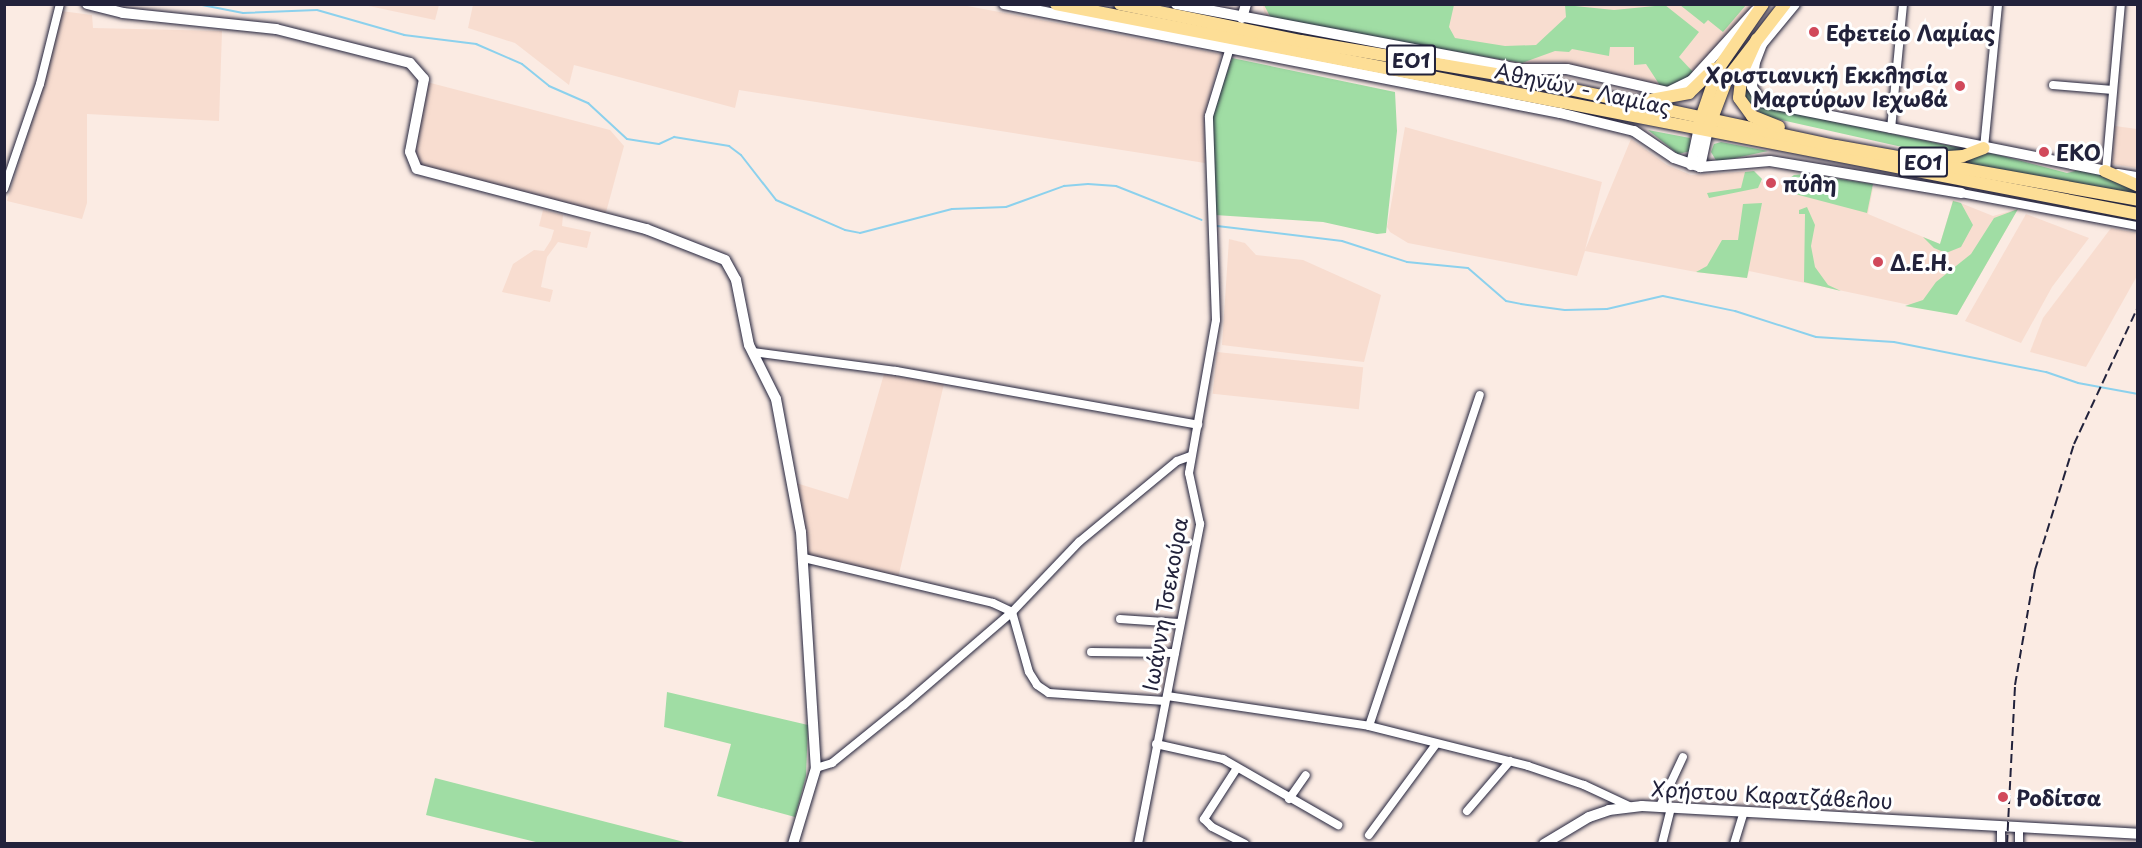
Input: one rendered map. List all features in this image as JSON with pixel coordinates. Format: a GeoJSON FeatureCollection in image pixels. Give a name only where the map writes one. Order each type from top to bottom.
{"type":"FeatureCollection","features":[{"type":"Feature","properties":{"kind":"main road","name":"Αθηνών - Λαμίας"},"geometry":{"type":"LineString","coordinates":[[1056,4],[1358,66],[2138,200]]}},
{"type":"Feature","properties":{"kind":"main road","name":"Αθηνών - Λαμίας"},"geometry":{"type":"LineString","coordinates":[[1120,4],[1301,41],[1513,77],[1623,102],[1704,126],[2138,214]]}},
{"type":"Feature","properties":{"kind":"main road"},"geometry":{"type":"LineString","coordinates":[[1704,126],[1711,84],[1728,52],[1762,4]]}},
{"type":"Feature","properties":{"kind":"main road"},"geometry":{"type":"LineString","coordinates":[[1704,126],[1727,79],[1785,4]]}},
{"type":"Feature","properties":{"kind":"main road"},"geometry":{"type":"LineString","coordinates":[[1757,39],[1738,88],[1744,110],[1764,123],[1841,141],[1860,151]]}},
{"type":"Feature","properties":{"kind":"main road"},"geometry":{"type":"LineString","coordinates":[[1623,102],[1664,100],[1689,93],[1728,52]]}},
{"type":"Feature","properties":{"kind":"main road"},"geometry":{"type":"LineString","coordinates":[[1884,155],[1950,158],[1984,148]]}},
{"type":"Feature","properties":{"kind":"main road"},"geometry":{"type":"LineString","coordinates":[[2104,171],[2138,186]]}},
{"type":"Feature","properties":{"kind":"street"},"geometry":{"type":"LineString","coordinates":[[4,189],[40,84],[60,4]]}},
{"type":"Feature","properties":{"kind":"street"},"geometry":{"type":"LineString","coordinates":[[87,4],[123,13],[276,29],[415,65],[424,79],[410,152],[414,167],[426,173],[646,229],[715,254],[732,268],[744,331],[776,399],[804,558],[816,768],[794,843]]}},
{"type":"Feature","properties":{"kind":"street"},"geometry":{"type":"LineString","coordinates":[[1004,4],[1229,51],[1605,124],[1639,133],[1696,166],[1770,161],[2138,225]]}},
{"type":"Feature","properties":{"kind":"street"},"geometry":{"type":"LineString","coordinates":[[1176,4],[1520,69],[1568,69],[1668,92],[1691,81],[1762,4]]}},
{"type":"Feature","properties":{"kind":"street"},"geometry":{"type":"LineString","coordinates":[[1242,18],[1246,4]]}},
{"type":"Feature","properties":{"kind":"street"},"geometry":{"type":"LineString","coordinates":[[1795,4],[1760,48],[1752,76],[1755,96],[1766,104],[2138,176]]}},
{"type":"Feature","properties":{"kind":"street"},"geometry":{"type":"LineString","coordinates":[[1891,129],[1903,4]]}},
{"type":"Feature","properties":{"kind":"street"},"geometry":{"type":"LineString","coordinates":[[1984,148],[1998,4]]}},
{"type":"Feature","properties":{"kind":"street"},"geometry":{"type":"LineString","coordinates":[[2104,171],[2121,4]]}},
{"type":"Feature","properties":{"kind":"street","name":"Ιωάννη Τσεκούρα"},"geometry":{"type":"LineString","coordinates":[[1138,843],[1200,524],[1189,485],[1191,456],[1216,320],[1209,116],[1229,51]]}},
{"type":"Feature","properties":{"kind":"street"},"geometry":{"type":"LineString","coordinates":[[2053,86],[2113,90]]}},
{"type":"Feature","properties":{"kind":"street"},"geometry":{"type":"LineString","coordinates":[[1696,166],[1704,126]]}},
{"type":"Feature","properties":{"kind":"street"},"geometry":{"type":"LineString","coordinates":[[753,352],[896,371],[1198,425]]}},
{"type":"Feature","properties":{"kind":"street"},"geometry":{"type":"LineString","coordinates":[[1369,726],[1480,394]]}},
{"type":"Feature","properties":{"kind":"street"},"geometry":{"type":"LineString","coordinates":[[816,768],[832,763],[1012,612],[1078,542],[1177,461],[1191,456]]}},
{"type":"Feature","properties":{"kind":"street"},"geometry":{"type":"LineString","coordinates":[[804,558],[993,603],[1012,612],[1029,672],[1041,689],[1166,698],[1369,726],[1510,761],[1584,785],[1629,806]]}},
{"type":"Feature","properties":{"kind":"street"},"geometry":{"type":"LineString","coordinates":[[1120,619],[1179,623]]}},
{"type":"Feature","properties":{"kind":"street"},"geometry":{"type":"LineString","coordinates":[[1091,652],[1175,653]]}},
{"type":"Feature","properties":{"kind":"street"},"geometry":{"type":"LineString","coordinates":[[1156,744],[1213,756],[1338,825]]}},
{"type":"Feature","properties":{"kind":"street"},"geometry":{"type":"LineString","coordinates":[[1369,835],[1436,744]]}},
{"type":"Feature","properties":{"kind":"street"},"geometry":{"type":"LineString","coordinates":[[1662,843],[1666,806],[1683,757]]}},
{"type":"Feature","properties":{"kind":"street"},"geometry":{"type":"LineString","coordinates":[[1467,811],[1510,761]]}},
{"type":"Feature","properties":{"kind":"street"},"geometry":{"type":"LineString","coordinates":[[1237,768],[1204,819],[1212,827],[1245,843]]}},
{"type":"Feature","properties":{"kind":"street"},"geometry":{"type":"LineString","coordinates":[[1289,799],[1306,775]]}},
{"type":"Feature","properties":{"kind":"street","name":"Χρήστου Καρατζάβελου"},"geometry":{"type":"LineString","coordinates":[[1544,843],[1589,817],[1629,806],[1666,806],[2138,834]]}},
{"type":"Feature","properties":{"kind":"street"},"geometry":{"type":"LineString","coordinates":[[1734,843],[1744,812]]}},
{"type":"Feature","properties":{"kind":"street"},"geometry":{"type":"LineString","coordinates":[[2001,843],[2009,827]]}},
{"type":"Feature","properties":{"kind":"street"},"geometry":{"type":"LineString","coordinates":[[2009,827],[2019,843]]}},
{"type":"Feature","properties":{"kind":"street"},"geometry":{"type":"LineString","coordinates":[[1555,835],[1565,843]]}},
{"type":"Feature","properties":{"kind":"shaded area"},"geometry":{"type":"Polygon","coordinates":[[[364,5],[439,5],[435,20],[364,5]]]}},
{"type":"Feature","properties":{"kind":"shaded area"},"geometry":{"type":"Polygon","coordinates":[[[473,5],[962,5],[1221,54],[1204,117],[1205,163],[739,90],[735,108],[574,65],[569,85],[515,43],[468,28],[473,5]]]}},
{"type":"Feature","properties":{"kind":"shaded area"},"geometry":{"type":"Polygon","coordinates":[[[1263,5],[1753,5],[1691,77],[1669,90],[1559,62],[1523,64],[1272,21],[1264,12],[1263,5]]]}},
{"type":"Feature","properties":{"kind":"shaded area"},"geometry":{"type":"Polygon","coordinates":[[[61,11],[92,15],[93,28],[222,31],[219,121],[87,114],[87,203],[82,219],[7,201],[43,87],[61,11]]]}},
{"type":"Feature","properties":{"kind":"shaded area"},"geometry":{"type":"Polygon","coordinates":[[[427,82],[610,130],[624,146],[605,216],[418,164],[414,150],[427,82]]]}},
{"type":"Feature","properties":{"kind":"shaded area"},"geometry":{"type":"Polygon","coordinates":[[[2115,126],[2137,129],[2137,168],[2112,164],[2115,126]]]}},
{"type":"Feature","properties":{"kind":"shaded area","name":"Δ.Ε.Η."},"geometry":{"type":"Polygon","coordinates":[[[1405,127],[1602,182],[1585,250],[1631,139],[1667,165],[1691,175],[1754,171],[1762,182],[1792,179],[1873,188],[1868,214],[1940,244],[1953,200],[1993,216],[2018,209],[1957,315],[1749,271],[1747,278],[1696,272],[1585,251],[1577,276],[1408,243],[1390,232],[1387,227],[1405,127]]]}},
{"type":"Feature","properties":{"kind":"shaded area"},"geometry":{"type":"Polygon","coordinates":[[[543,210],[563,215],[562,226],[591,232],[587,248],[558,242],[547,257],[541,287],[553,290],[550,302],[502,292],[513,264],[534,250],[544,251],[551,240],[554,230],[539,226],[543,210]]]}},
{"type":"Feature","properties":{"kind":"shaded area"},"geometry":{"type":"Polygon","coordinates":[[[2026,214],[2089,238],[2052,287],[2021,343],[1965,321],[2026,214]]]}},
{"type":"Feature","properties":{"kind":"shaded area"},"geometry":{"type":"Polygon","coordinates":[[[2111,228],[2137,233],[2137,276],[2086,367],[2030,352],[2043,318],[2111,228]]]}},
{"type":"Feature","properties":{"kind":"shaded area"},"geometry":{"type":"Polygon","coordinates":[[[1229,239],[1245,243],[1256,255],[1303,260],[1381,295],[1364,362],[1222,345],[1229,239]]]}},
{"type":"Feature","properties":{"kind":"shaded area"},"geometry":{"type":"Polygon","coordinates":[[[1217,352],[1363,367],[1359,409],[1213,394],[1217,352]]]}},
{"type":"Feature","properties":{"kind":"shaded area"},"geometry":{"type":"Polygon","coordinates":[[[884,374],[944,384],[898,578],[807,555],[796,483],[848,499],[884,374]]]}},
{"type":"Feature","properties":{"kind":"green space"},"geometry":{"type":"Polygon","coordinates":[[[1264,5],[1454,5],[1449,27],[1455,38],[1505,46],[1536,45],[1566,17],[1565,5],[1614,10],[1665,5],[1699,32],[1679,57],[1694,73],[1672,87],[1661,87],[1646,64],[1634,65],[1634,47],[1610,47],[1609,56],[1572,49],[1569,52],[1555,51],[1522,63],[1272,20],[1264,5]]]}},
{"type":"Feature","properties":{"kind":"green space"},"geometry":{"type":"Polygon","coordinates":[[[1680,5],[1746,5],[1723,32],[1708,20],[1704,24],[1680,5]]]}},
{"type":"Feature","properties":{"kind":"green space"},"geometry":{"type":"Polygon","coordinates":[[[1232,58],[1395,92],[1397,131],[1386,233],[1377,234],[1323,222],[1215,215],[1211,118],[1232,58]]]}},
{"type":"Feature","properties":{"kind":"green space"},"geometry":{"type":"Polygon","coordinates":[[[1747,75],[1750,94],[1759,106],[1970,150],[1929,153],[1764,116],[1745,98],[1747,75]]]}},
{"type":"Feature","properties":{"kind":"green space"},"geometry":{"type":"Polygon","coordinates":[[[1648,130],[1690,138],[1691,151],[1678,154],[1648,130]]]}},
{"type":"Feature","properties":{"kind":"green space"},"geometry":{"type":"Polygon","coordinates":[[[1721,142],[1768,151],[1717,162],[1711,152],[1714,144],[1721,142]]]}},
{"type":"Feature","properties":{"kind":"green space"},"geometry":{"type":"Polygon","coordinates":[[[1991,153],[2067,173],[2079,170],[2098,174],[2137,189],[2137,195],[1948,160],[1991,153]]]}},
{"type":"Feature","properties":{"kind":"green space"},"geometry":{"type":"Polygon","coordinates":[[[1754,171],[1762,179],[1758,188],[1709,198],[1707,193],[1741,188],[1745,172],[1754,171]]]}},
{"type":"Feature","properties":{"kind":"green space"},"geometry":{"type":"Polygon","coordinates":[[[1806,174],[1873,184],[1867,213],[1795,194],[1782,184],[1794,175],[1806,174]]]}},
{"type":"Feature","properties":{"kind":"green space"},"geometry":{"type":"Polygon","coordinates":[[[1953,201],[1961,203],[1973,225],[1961,247],[1946,253],[1934,248],[1923,237],[1940,244],[1953,201]]]}},
{"type":"Feature","properties":{"kind":"green space"},"geometry":{"type":"Polygon","coordinates":[[[1762,203],[1747,278],[1696,272],[1707,266],[1722,240],[1738,240],[1743,204],[1762,203]]]}},
{"type":"Feature","properties":{"kind":"green space"},"geometry":{"type":"Polygon","coordinates":[[[1807,207],[1815,225],[1811,246],[1815,267],[1828,285],[1841,291],[1804,282],[1805,214],[1799,214],[1799,210],[1807,207]]]}},
{"type":"Feature","properties":{"kind":"green space"},"geometry":{"type":"Polygon","coordinates":[[[2018,209],[1957,315],[1905,306],[1923,300],[1936,282],[1971,254],[1994,218],[2018,209]]]}},
{"type":"Feature","properties":{"kind":"green space"},"geometry":{"type":"Polygon","coordinates":[[[667,692],[808,725],[806,776],[795,817],[717,796],[731,744],[664,727],[667,692]]]}},
{"type":"Feature","properties":{"kind":"green space"},"geometry":{"type":"Polygon","coordinates":[[[435,778],[688,843],[540,843],[426,815],[435,778]]]}},
{"type":"Feature","properties":{"kind":"waterway"},"geometry":{"type":"LineString","coordinates":[[133,4],[139,4]]}},
{"type":"Feature","properties":{"kind":"waterway"},"geometry":{"type":"LineString","coordinates":[[197,4],[243,13],[317,10],[404,35],[476,44],[522,64],[549,86],[588,103],[627,139],[659,144],[674,137],[729,146],[741,155],[776,200],[845,230],[860,233],[952,209],[1006,207],[1064,186],[1088,184],[1116,186],[1202,220]]}},
{"type":"Feature","properties":{"kind":"waterway"},"geometry":{"type":"LineString","coordinates":[[1217,226],[1342,241],[1407,262],[1468,268],[1506,301],[1521,304],[1565,310],[1607,309],[1663,296],[1735,311],[1816,337],[1894,342],[2046,372],[2078,383],[2138,394]]}},
{"type":"Feature","properties":{"kind":"railway"},"geometry":{"type":"LineString","coordinates":[[2007,844],[2015,685],[2035,570],[2074,444],[2138,307]]}},
{"type":"Feature","properties":{"kind":"place","name":"Εφετείο Λαμίας"},"geometry":{"type":"Point","coordinates":[1814,32]}},
{"type":"Feature","properties":{"kind":"place","name":"Χριστιανική Εκκλησία Μαρτύρων Ιεχωβά"},"geometry":{"type":"Point","coordinates":[1960,86]}},
{"type":"Feature","properties":{"kind":"place","name":"EKO"},"geometry":{"type":"Point","coordinates":[2044,152]}},
{"type":"Feature","properties":{"kind":"place","name":"πύλη"},"geometry":{"type":"Point","coordinates":[1771,183]}},
{"type":"Feature","properties":{"kind":"place","name":"Δ.Ε.Η."},"geometry":{"type":"Point","coordinates":[1878,262]}},
{"type":"Feature","properties":{"kind":"place","name":"Ροδίτσα"},"geometry":{"type":"Point","coordinates":[2003,797]}}]}
